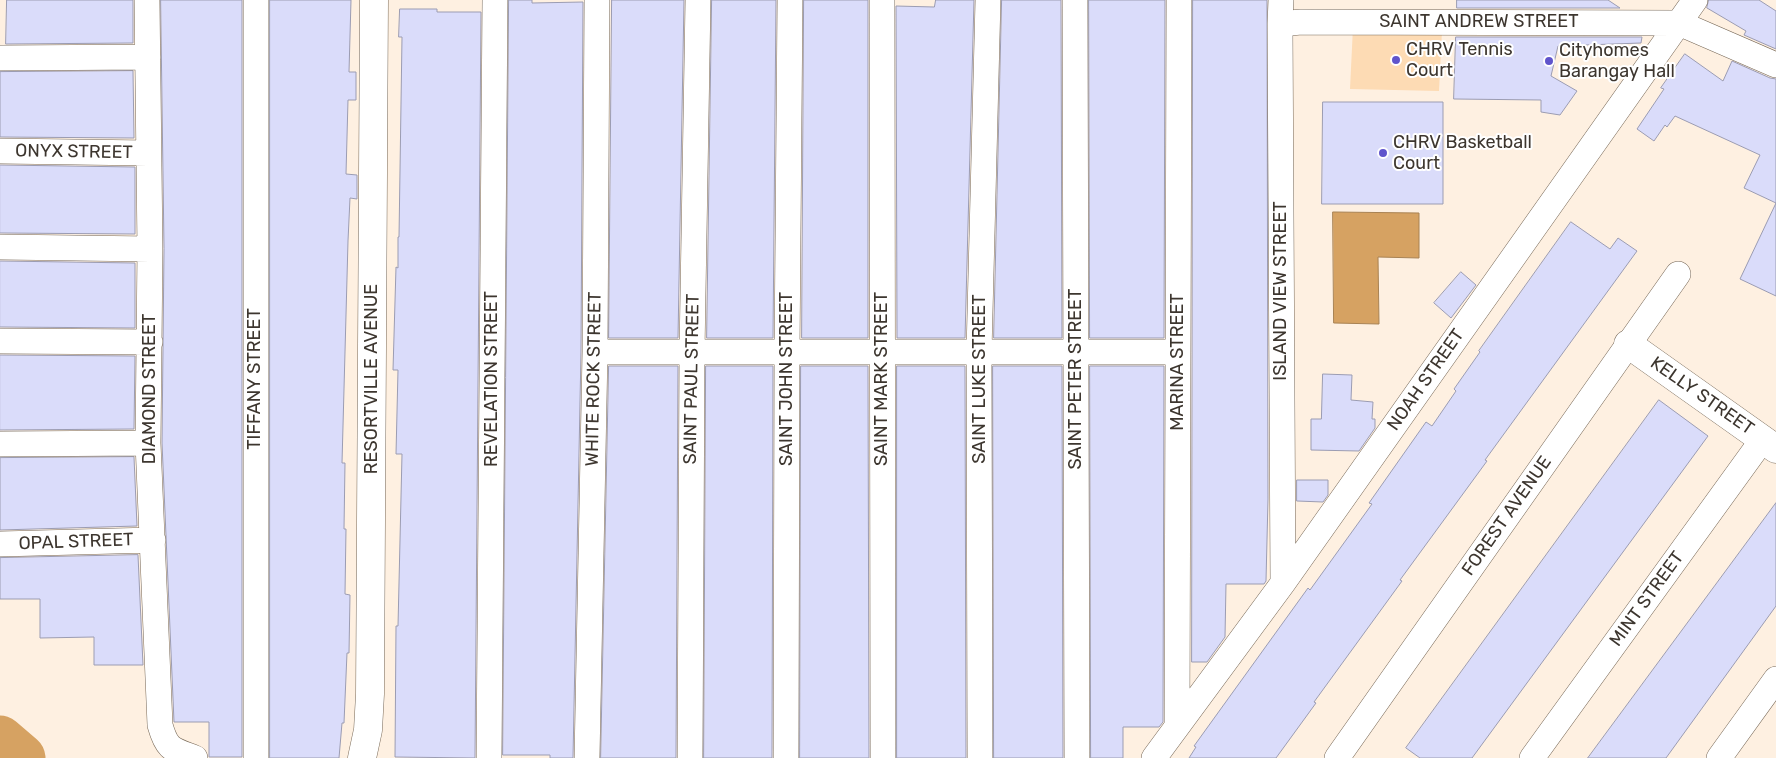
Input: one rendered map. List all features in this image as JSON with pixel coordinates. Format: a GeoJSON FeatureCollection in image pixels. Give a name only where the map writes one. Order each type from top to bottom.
{"type":"FeatureCollection","features":[{"type":"Feature","properties":{"kind":"street","name":"DIAMOND STREET"},"geometry":{"type":"LineString","coordinates":[[147,0],[150,249],[148,443],[160,725],[164,740],[171,749],[195,758]]}},
{"type":"Feature","properties":{"kind":"street","name":"TIFFANY STREET"},"geometry":{"type":"LineString","coordinates":[[256,0],[256,758]]}},
{"type":"Feature","properties":{"kind":"street","name":"RESORTVILLE AVENUE"},"geometry":{"type":"LineString","coordinates":[[362,758],[368,730],[370,694],[374,0]]}},
{"type":"Feature","properties":{"kind":"street","name":"REVELATION STREET"},"geometry":{"type":"LineString","coordinates":[[489,758],[495,0]]}},
{"type":"Feature","properties":{"kind":"street","name":"WHITE ROCK STREET"},"geometry":{"type":"LineString","coordinates":[[587,758],[595,352],[597,0]]}},
{"type":"Feature","properties":{"kind":"street","name":"SAINT PAUL STREET"},"geometry":{"type":"LineString","coordinates":[[690,758],[692,352],[698,0]]}},
{"type":"Feature","properties":{"kind":"street","name":"SAINT JOHN STREET"},"geometry":{"type":"LineString","coordinates":[[786,758],[790,0]]}},
{"type":"Feature","properties":{"kind":"street","name":"SAINT MARK STREET"},"geometry":{"type":"LineString","coordinates":[[882,0],[883,758]]}},
{"type":"Feature","properties":{"kind":"street","name":"SAINT LUKE STREET"},"geometry":{"type":"LineString","coordinates":[[980,758],[979,352],[988,0]]}},
{"type":"Feature","properties":{"kind":"street","name":"SAINT PETER STREET"},"geometry":{"type":"LineString","coordinates":[[1075,0],[1077,758]]}},
{"type":"Feature","properties":{"kind":"street","name":"MARINA STREET"},"geometry":{"type":"LineString","coordinates":[[1177,725],[1179,0]]}},
{"type":"Feature","properties":{"kind":"street","name":"NOAH STREET"},"geometry":{"type":"LineString","coordinates":[[1154,758],[1283,583],[1695,0]]}},
{"type":"Feature","properties":{"kind":"street","name":"SAINT ANDREW STREET"},"geometry":{"type":"LineString","coordinates":[[1280,12],[1301,22],[1679,24]]}},
{"type":"Feature","properties":{"kind":"street","name":"ISLAND VIEW STREET"},"geometry":{"type":"LineString","coordinates":[[1280,12],[1283,583]]}},
{"type":"Feature","properties":{"kind":"street"},"geometry":{"type":"LineString","coordinates":[[1679,24],[1776,65]]}},
{"type":"Feature","properties":{"kind":"street"},"geometry":{"type":"LineString","coordinates":[[0,58],[148,57]]}},
{"type":"Feature","properties":{"kind":"street","name":"ONYX STREET"},"geometry":{"type":"LineString","coordinates":[[0,151],[148,153]]}},
{"type":"Feature","properties":{"kind":"street"},"geometry":{"type":"LineString","coordinates":[[0,247],[150,249]]}},
{"type":"Feature","properties":{"kind":"street","name":"FOREST AVENUE"},"geometry":{"type":"LineString","coordinates":[[1337,758],[1678,274]]}},
{"type":"Feature","properties":{"kind":"street"},"geometry":{"type":"LineString","coordinates":[[0,341],[150,342]]}},
{"type":"Feature","properties":{"kind":"street","name":"KELLY STREET"},"geometry":{"type":"LineString","coordinates":[[1628,344],[1769,444]]}},
{"type":"Feature","properties":{"kind":"street"},"geometry":{"type":"LineString","coordinates":[[595,352],[1178,352]]}},
{"type":"Feature","properties":{"kind":"street"},"geometry":{"type":"LineString","coordinates":[[0,444],[148,443]]}},
{"type":"Feature","properties":{"kind":"street","name":"MINT STREET"},"geometry":{"type":"LineString","coordinates":[[1532,758],[1769,444]]}},
{"type":"Feature","properties":{"kind":"street","name":"OPAL STREET"},"geometry":{"type":"LineString","coordinates":[[0,544],[153,540]]}},
{"type":"Feature","properties":{"kind":"street"},"geometry":{"type":"LineString","coordinates":[[1719,758],[1776,679]]}},
{"type":"Feature","properties":{"kind":"shaded area","name":"CHRV Tennis Court"},"geometry":{"type":"Polygon","coordinates":[[[1353,27],[1442,31],[1439,91],[1350,89],[1353,27]]]}},
{"type":"Feature","properties":{"kind":"shaded area"},"geometry":{"type":"Polygon","coordinates":[[[1333,212],[1419,213],[1419,258],[1378,257],[1379,324],[1334,323],[1333,212]]]}},
{"type":"Feature","properties":{"kind":"building"},"geometry":{"type":"Polygon","coordinates":[[[7,0],[133,0],[133,43],[6,44],[7,0]]]}},
{"type":"Feature","properties":{"kind":"building"},"geometry":{"type":"Polygon","coordinates":[[[161,0],[242,0],[242,757],[209,757],[209,722],[174,722],[162,443],[164,249],[161,0]]]}},
{"type":"Feature","properties":{"kind":"building"},"geometry":{"type":"Polygon","coordinates":[[[270,0],[351,0],[349,72],[356,72],[356,100],[348,100],[346,174],[357,175],[357,199],[350,198],[348,241],[342,463],[345,463],[345,594],[350,595],[349,653],[347,653],[344,723],[342,723],[339,758],[270,758],[270,0]]]}},
{"type":"Feature","properties":{"kind":"building"},"geometry":{"type":"Polygon","coordinates":[[[509,0],[532,0],[532,3],[583,2],[581,352],[573,758],[550,758],[550,755],[503,755],[509,0]]]}},
{"type":"Feature","properties":{"kind":"building"},"geometry":{"type":"Polygon","coordinates":[[[612,0],[684,0],[678,338],[609,338],[612,0]]]}},
{"type":"Feature","properties":{"kind":"building"},"geometry":{"type":"Polygon","coordinates":[[[712,0],[776,0],[773,338],[707,338],[712,0]]]}},
{"type":"Feature","properties":{"kind":"building"},"geometry":{"type":"Polygon","coordinates":[[[804,0],[868,0],[868,338],[802,338],[804,0]]]}},
{"type":"Feature","properties":{"kind":"building"},"geometry":{"type":"Polygon","coordinates":[[[936,0],[974,0],[965,338],[897,338],[896,6],[934,7],[936,0]]]}},
{"type":"Feature","properties":{"kind":"building"},"geometry":{"type":"Polygon","coordinates":[[[1002,0],[1061,0],[1062,338],[994,338],[1002,0]]]}},
{"type":"Feature","properties":{"kind":"building"},"geometry":{"type":"Polygon","coordinates":[[[1089,0],[1165,0],[1164,338],[1090,338],[1089,0]]]}},
{"type":"Feature","properties":{"kind":"building"},"geometry":{"type":"Polygon","coordinates":[[[1193,0],[1267,0],[1268,499],[1266,581],[1264,584],[1226,584],[1225,637],[1207,662],[1192,662],[1193,0]]]}},
{"type":"Feature","properties":{"kind":"building"},"geometry":{"type":"Polygon","coordinates":[[[1457,0],[1608,0],[1620,8],[1457,8],[1457,0]]]}},
{"type":"Feature","properties":{"kind":"building"},"geometry":{"type":"Polygon","coordinates":[[[1709,0],[1759,0],[1776,11],[1776,49],[1744,35],[1746,31],[1707,8],[1709,0]]]}},
{"type":"Feature","properties":{"kind":"building"},"geometry":{"type":"Polygon","coordinates":[[[400,9],[437,9],[437,12],[481,12],[475,758],[395,757],[396,626],[398,626],[402,454],[396,454],[398,370],[393,370],[396,267],[398,268],[399,237],[402,37],[399,37],[400,9]]]}},
{"type":"Feature","properties":{"kind":"building"},"geometry":{"type":"Polygon","coordinates":[[[1456,37],[1642,37],[1641,43],[1558,46],[1551,76],[1577,91],[1560,115],[1541,112],[1541,100],[1454,99],[1456,37]]]}},
{"type":"Feature","properties":{"kind":"building"},"geometry":{"type":"Polygon","coordinates":[[[1685,54],[1723,81],[1732,61],[1776,79],[1776,203],[1744,188],[1760,155],[1675,116],[1667,127],[1665,125],[1654,141],[1637,129],[1664,89],[1661,88],[1685,54]]]}},
{"type":"Feature","properties":{"kind":"building"},"geometry":{"type":"Polygon","coordinates":[[[133,71],[134,138],[0,137],[0,72],[133,71]]]}},
{"type":"Feature","properties":{"kind":"building","name":"CHRV Basketball Court"},"geometry":{"type":"Polygon","coordinates":[[[1323,102],[1443,102],[1443,204],[1322,204],[1323,102]]]}},
{"type":"Feature","properties":{"kind":"building"},"geometry":{"type":"Polygon","coordinates":[[[0,165],[135,167],[135,234],[0,233],[0,165]]]}},
{"type":"Feature","properties":{"kind":"building"},"geometry":{"type":"Polygon","coordinates":[[[1776,203],[1776,296],[1740,279],[1776,203]]]}},
{"type":"Feature","properties":{"kind":"building"},"geometry":{"type":"Polygon","coordinates":[[[1571,222],[1610,249],[1618,238],[1637,251],[1485,460],[1487,461],[1400,580],[1402,581],[1314,702],[1316,703],[1276,758],[1189,758],[1196,747],[1194,746],[1308,588],[1310,590],[1372,504],[1369,503],[1426,422],[1432,426],[1456,391],[1454,389],[1479,351],[1571,222]]]}},
{"type":"Feature","properties":{"kind":"building"},"geometry":{"type":"Polygon","coordinates":[[[0,261],[135,263],[135,328],[0,327],[0,261]]]}},
{"type":"Feature","properties":{"kind":"building"},"geometry":{"type":"Polygon","coordinates":[[[1461,272],[1476,285],[1451,318],[1434,303],[1461,272]]]}},
{"type":"Feature","properties":{"kind":"building"},"geometry":{"type":"Polygon","coordinates":[[[0,355],[135,356],[134,429],[0,430],[0,355]]]}},
{"type":"Feature","properties":{"kind":"building"},"geometry":{"type":"Polygon","coordinates":[[[609,366],[678,366],[676,758],[601,758],[609,366]]]}},
{"type":"Feature","properties":{"kind":"building"},"geometry":{"type":"Polygon","coordinates":[[[706,366],[773,366],[772,758],[704,758],[706,366]]]}},
{"type":"Feature","properties":{"kind":"building"},"geometry":{"type":"Polygon","coordinates":[[[801,366],[868,366],[869,758],[800,758],[801,366]]]}},
{"type":"Feature","properties":{"kind":"building"},"geometry":{"type":"Polygon","coordinates":[[[897,366],[965,366],[966,758],[897,758],[897,366]]]}},
{"type":"Feature","properties":{"kind":"building"},"geometry":{"type":"Polygon","coordinates":[[[993,366],[1062,366],[1063,758],[994,758],[993,366]]]}},
{"type":"Feature","properties":{"kind":"building"},"geometry":{"type":"Polygon","coordinates":[[[1090,366],[1164,366],[1163,722],[1159,727],[1123,727],[1123,758],[1091,758],[1090,366]]]}},
{"type":"Feature","properties":{"kind":"building"},"geometry":{"type":"Polygon","coordinates":[[[1323,374],[1352,375],[1351,400],[1373,402],[1372,419],[1375,419],[1375,428],[1359,451],[1311,450],[1311,419],[1321,419],[1323,374]]]}},
{"type":"Feature","properties":{"kind":"building"},"geometry":{"type":"Polygon","coordinates":[[[1659,400],[1708,436],[1472,758],[1420,758],[1406,748],[1659,400]]]}},
{"type":"Feature","properties":{"kind":"building"},"geometry":{"type":"Polygon","coordinates":[[[134,457],[137,526],[0,530],[0,458],[134,457]]]}},
{"type":"Feature","properties":{"kind":"building"},"geometry":{"type":"Polygon","coordinates":[[[1297,480],[1328,480],[1328,495],[1323,502],[1297,501],[1297,480]]]}},
{"type":"Feature","properties":{"kind":"building"},"geometry":{"type":"Polygon","coordinates":[[[1776,503],[1776,606],[1666,758],[1588,758],[1776,503]]]}},
{"type":"Feature","properties":{"kind":"building"},"geometry":{"type":"Polygon","coordinates":[[[138,555],[143,665],[94,665],[94,637],[40,638],[40,599],[0,599],[0,558],[138,555]]]}},
{"type":"Feature","properties":{"kind":"waterway"},"geometry":{"type":"LineString","coordinates":[[0,740],[21,758]]}},
{"type":"Feature","properties":{"kind":"place","name":"CHRV Tennis Court"},"geometry":{"type":"Point","coordinates":[1396,60]}},
{"type":"Feature","properties":{"kind":"place","name":"Cityhomes Barangay Hall"},"geometry":{"type":"Point","coordinates":[1549,61]}},
{"type":"Feature","properties":{"kind":"place","name":"CHRV Basketball Court"},"geometry":{"type":"Point","coordinates":[1383,153]}}]}
